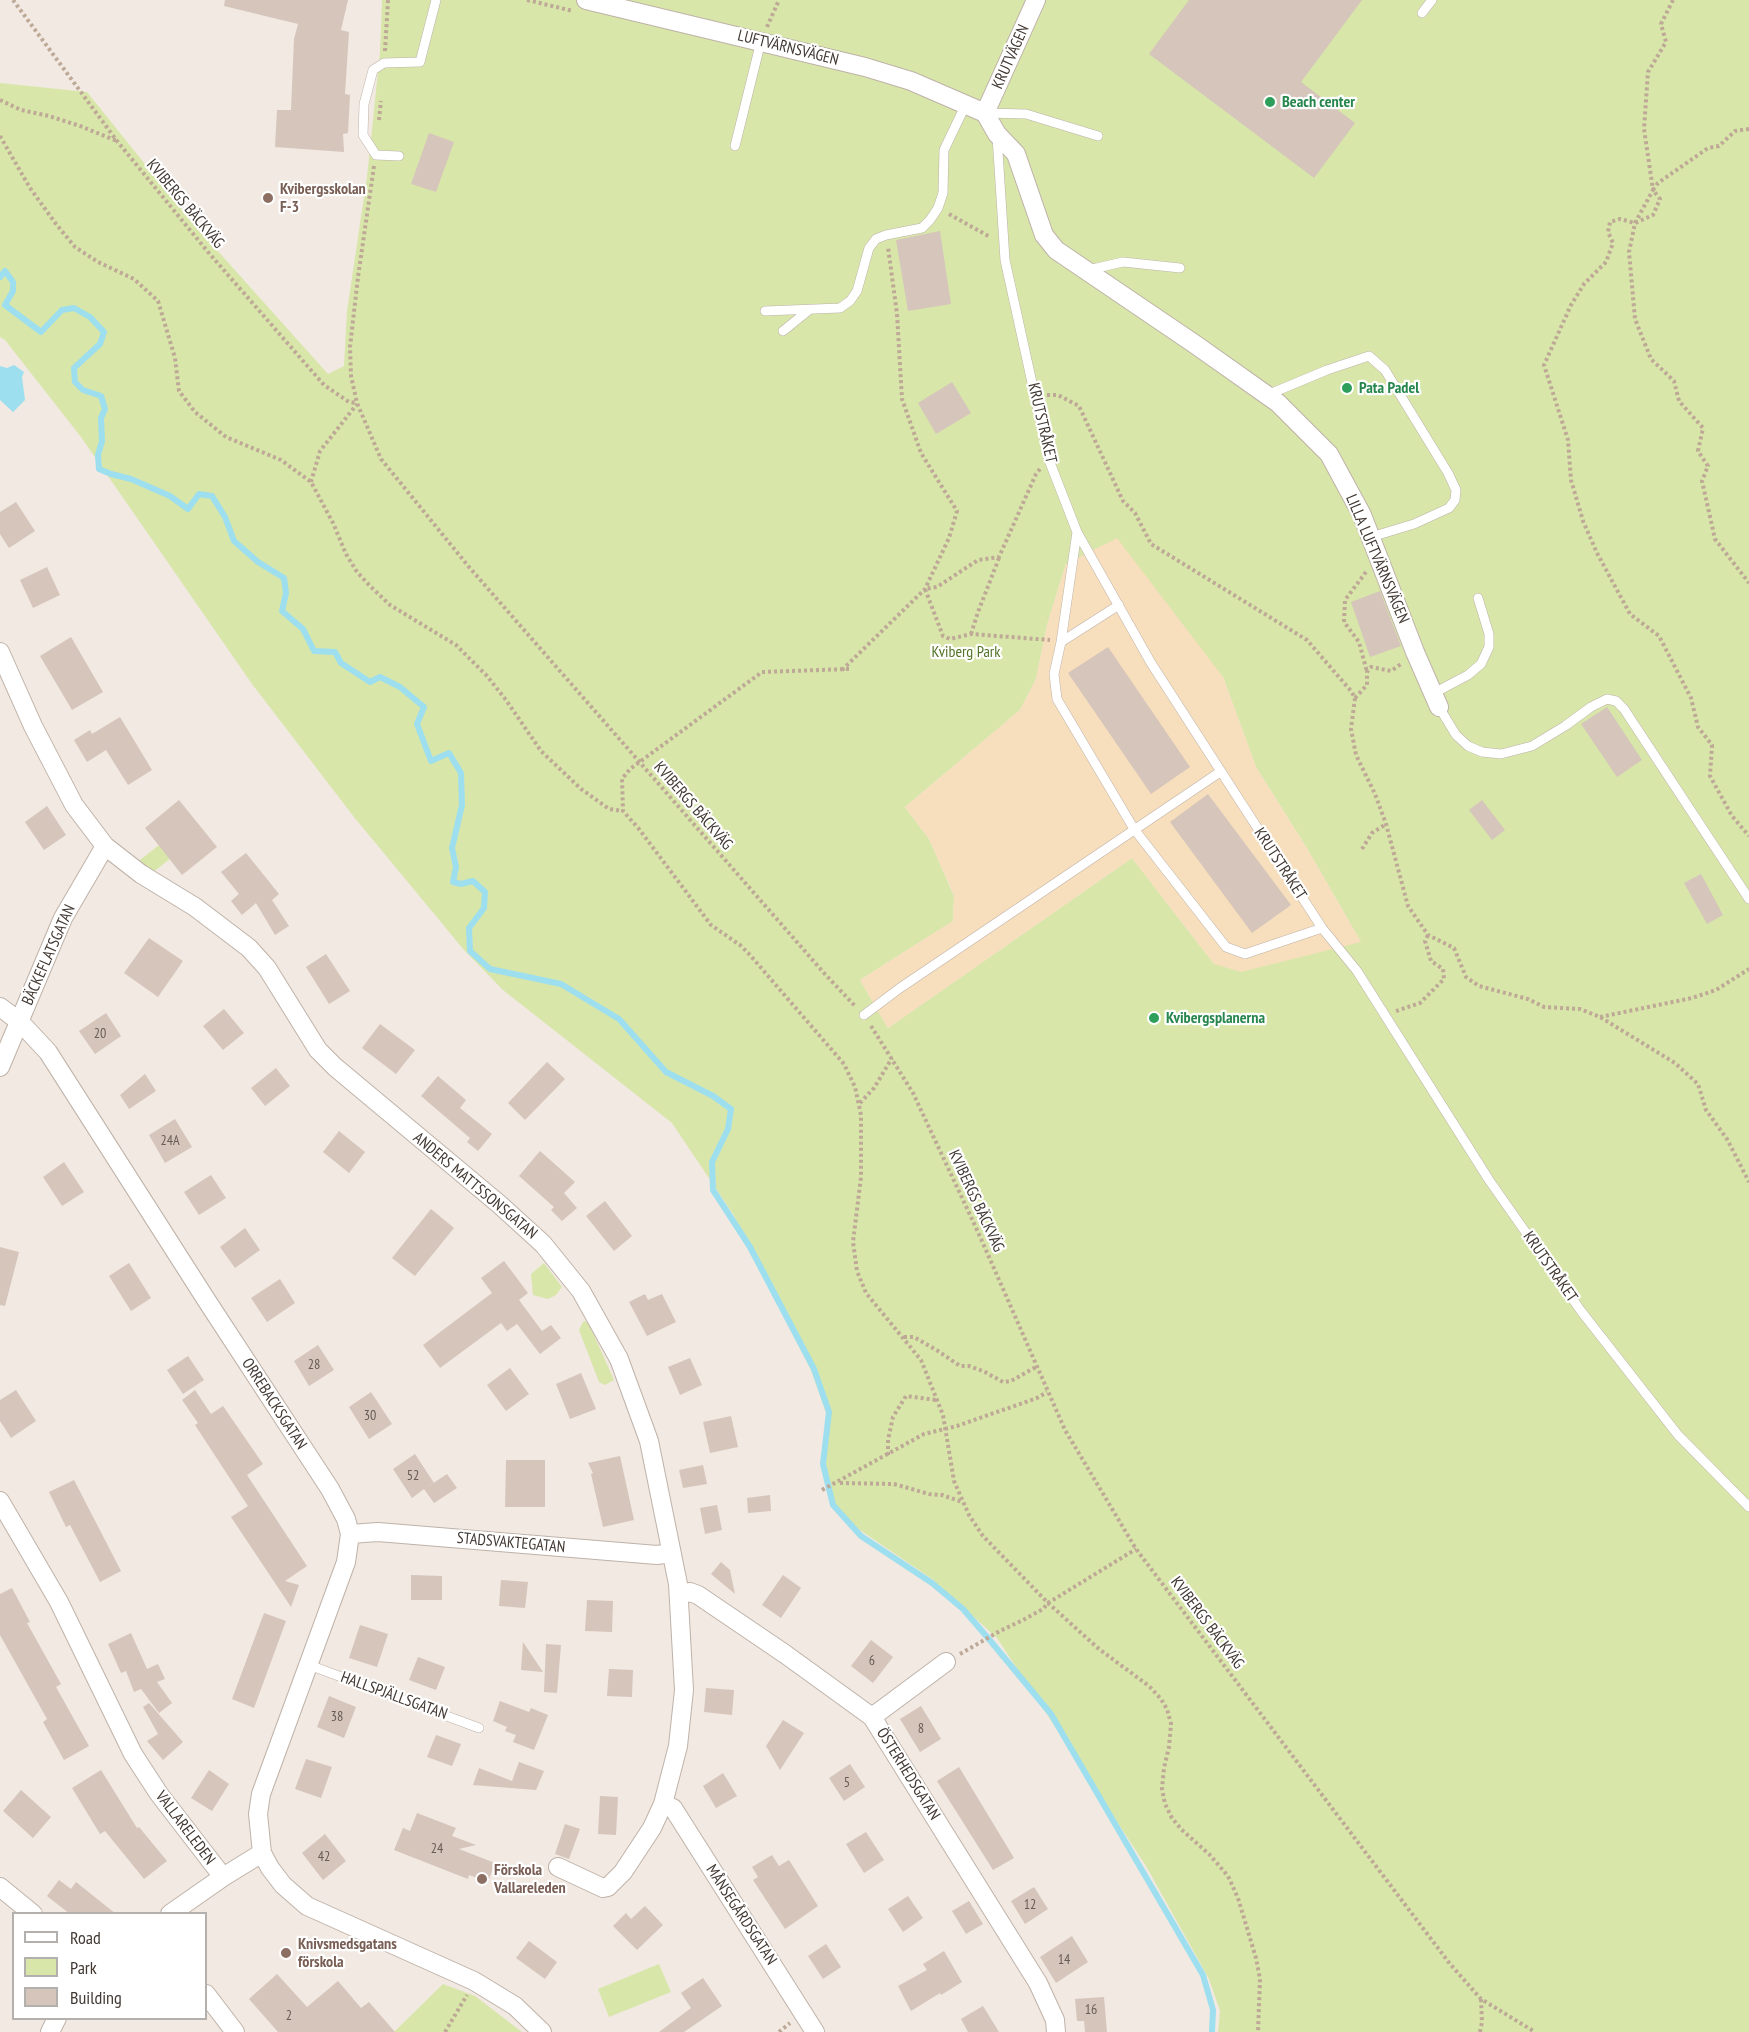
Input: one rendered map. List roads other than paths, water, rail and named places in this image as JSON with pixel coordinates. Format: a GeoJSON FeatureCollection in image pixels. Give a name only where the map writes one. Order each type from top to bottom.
{"type":"FeatureCollection","features":[{"type":"Feature","properties":{"kind":"street","name":"LUFTVÄRNSVÄGEN"},"geometry":{"type":"LineString","coordinates":[[586,0],[761,41],[899,78],[985,113]]}},
{"type":"Feature","properties":{"kind":"street","name":"KRUTVÄGEN"},"geometry":{"type":"LineString","coordinates":[[985,113],[1036,0]]}},
{"type":"Feature","properties":{"kind":"street","name":"LILLA LUFTVÄRNSVÄGEN"},"geometry":{"type":"LineString","coordinates":[[985,113],[997,134],[1016,154],[1044,235],[1056,250],[1278,404],[1329,454],[1362,515],[1415,652],[1437,700]]}},
{"type":"Feature","properties":{"kind":"street","name":"ANDERS MATTSSONSGATAN"},"geometry":{"type":"LineString","coordinates":[[0,652],[33,726],[74,805],[105,846],[141,874],[195,907],[249,948],[267,968],[318,1050],[377,1104],[499,1204],[543,1244],[581,1291],[619,1359],[649,1441],[679,1595],[684,1690],[678,1746],[663,1804],[652,1828],[623,1872],[608,1887],[603,1888],[558,1867]]}},
{"type":"Feature","properties":{"kind":"street","name":"BÄCKEFLATSGATAN"},"geometry":{"type":"LineString","coordinates":[[0,1067],[63,918],[105,846]]}},
{"type":"Feature","properties":{"kind":"street","name":"ORREBACKSGATAN"},"geometry":{"type":"LineString","coordinates":[[0,1007],[20,1022],[48,1052],[330,1489],[346,1519],[350,1534]]}},
{"type":"Feature","properties":{"kind":"street","name":"VALLARELEDEN"},"geometry":{"type":"LineString","coordinates":[[0,1501],[59,1602],[132,1754],[159,1794],[223,1877],[262,1853]]}},
{"type":"Feature","properties":{"kind":"street","name":"STADSVAKTEGATAN"},"geometry":{"type":"LineString","coordinates":[[350,1534],[378,1532],[657,1555],[671,1552]]}},
{"type":"Feature","properties":{"kind":"street"},"geometry":{"type":"LineString","coordinates":[[350,1534],[346,1562],[261,1794],[258,1814],[262,1853],[283,1886],[307,1906],[474,1981],[515,2006],[542,2032]]}},
{"type":"Feature","properties":{"kind":"street","name":"ÖSTERHEDSGATAN"},"geometry":{"type":"LineString","coordinates":[[679,1595],[690,1592],[698,1595],[872,1717],[1038,1983],[1055,2020],[1056,2032]]}},
{"type":"Feature","properties":{"kind":"street"},"geometry":{"type":"LineString","coordinates":[[872,1717],[946,1662]]}},
{"type":"Feature","properties":{"kind":"street","name":"MÅNSEGÅRDSGATAN"},"geometry":{"type":"LineString","coordinates":[[663,1804],[673,1808],[815,2032]]}},
{"type":"Feature","properties":{"kind":"street"},"geometry":{"type":"LineString","coordinates":[[173,1912],[223,1877]]}},
{"type":"Feature","properties":{"kind":"street"},"geometry":{"type":"LineString","coordinates":[[0,1887],[31,1912]]}},
{"type":"Feature","properties":{"kind":"street"},"geometry":{"type":"LineString","coordinates":[[207,1995],[235,2032]]}},
{"type":"Feature","properties":{"kind":"lane"},"geometry":{"type":"LineString","coordinates":[[399,156],[376,155],[363,135],[364,104],[373,70],[384,63],[420,62],[436,0]]}},
{"type":"Feature","properties":{"kind":"lane"},"geometry":{"type":"LineString","coordinates":[[1422,13],[1432,0]]}},
{"type":"Feature","properties":{"kind":"lane"},"geometry":{"type":"LineString","coordinates":[[735,146],[761,41]]}},
{"type":"Feature","properties":{"kind":"lane"},"geometry":{"type":"LineString","coordinates":[[765,311],[840,308],[850,301],[857,291],[869,248],[876,239],[886,234],[922,228],[938,208],[944,193],[944,150],[966,104]]}},
{"type":"Feature","properties":{"kind":"lane"},"geometry":{"type":"LineString","coordinates":[[985,113],[1026,114],[1098,136]]}},
{"type":"Feature","properties":{"kind":"lane","name":"KRUTSTRÅKET"},"geometry":{"type":"LineString","coordinates":[[997,134],[1005,260],[1049,460],[1077,532],[1151,663],[1220,772],[1322,928],[1357,971],[1489,1180],[1581,1311],[1678,1435],[1749,1507]]}},
{"type":"Feature","properties":{"kind":"lane"},"geometry":{"type":"LineString","coordinates":[[1087,271],[1123,262],[1180,268]]}},
{"type":"Feature","properties":{"kind":"lane"},"geometry":{"type":"LineString","coordinates":[[783,331],[809,310]]}},
{"type":"Feature","properties":{"kind":"lane"},"geometry":{"type":"LineString","coordinates":[[1267,396],[1327,370],[1368,356],[1385,370],[1456,490],[1455,500],[1449,508],[1414,524],[1371,537]]}},
{"type":"Feature","properties":{"kind":"lane"},"geometry":{"type":"LineString","coordinates":[[1077,532],[1054,674],[1058,699],[1134,829],[1226,947],[1245,954],[1322,928]]}},
{"type":"Feature","properties":{"kind":"lane"},"geometry":{"type":"LineString","coordinates":[[1437,700],[1481,664],[1485,656],[1489,634],[1478,598]]}},
{"type":"Feature","properties":{"kind":"lane"},"geometry":{"type":"LineString","coordinates":[[1061,642],[1119,605]]}},
{"type":"Feature","properties":{"kind":"lane","name":"LILLA LUFTVÄRNSVÄGEN"},"geometry":{"type":"LineString","coordinates":[[1437,700],[1456,735],[1468,746],[1482,752],[1501,754],[1532,746],[1591,707],[1607,699],[1616,701],[1624,709],[1749,899]]}},
{"type":"Feature","properties":{"kind":"lane"},"geometry":{"type":"LineString","coordinates":[[864,1015],[909,982],[1220,772]]}},
{"type":"Feature","properties":{"kind":"lane","name":"HALLSPJÄLLSGATAN"},"geometry":{"type":"LineString","coordinates":[[309,1665],[479,1728]]}},
{"type":"Feature","properties":{"kind":"water"},"geometry":{"type":"Polygon","coordinates":[[[14,365],[24,372],[22,377],[25,400],[13,412],[0,400],[0,366],[7,368],[14,365]]]}},
{"type":"Feature","properties":{"kind":"waterway"},"geometry":{"type":"LineString","coordinates":[[0,277],[5,271],[13,282],[13,291],[5,305],[41,332],[62,310],[74,308],[90,317],[104,332],[100,344],[74,368],[75,382],[83,390],[101,396],[105,409],[101,418],[102,441],[98,455],[99,469],[131,479],[170,496],[188,509],[199,494],[212,496],[225,517],[234,541],[258,562],[284,578],[286,593],[282,611],[303,629],[314,651],[335,652],[341,663],[370,682],[380,677],[400,687],[424,707],[417,724],[431,761],[449,753],[461,773],[462,805],[452,848],[456,867],[453,882],[461,884],[473,881],[485,892],[484,908],[469,928],[470,951],[490,969],[561,984],[619,1019],[666,1072],[713,1096],[731,1109],[728,1129],[712,1162],[713,1190],[750,1247],[814,1369],[829,1412],[823,1464],[833,1505],[861,1536],[932,1583],[963,1609],[1051,1714],[1203,1975],[1213,2010],[1212,2032]]}},
{"type":"Feature","properties":{"kind":"place","name":"Beach center"},"geometry":{"type":"Point","coordinates":[1270,102]}},
{"type":"Feature","properties":{"kind":"place","name":"Kvibergsskolan F-3"},"geometry":{"type":"Point","coordinates":[268,198]}},
{"type":"Feature","properties":{"kind":"place","name":"Pata Padel"},"geometry":{"type":"Point","coordinates":[1347,388]}},
{"type":"Feature","properties":{"kind":"place","name":"Kvibergsplanerna"},"geometry":{"type":"Point","coordinates":[1154,1018]}},
{"type":"Feature","properties":{"kind":"place","name":"Förskola Vallareleden"},"geometry":{"type":"Point","coordinates":[482,1879]}},
{"type":"Feature","properties":{"kind":"place","name":"Knivsmedsgatans förskola"},"geometry":{"type":"Point","coordinates":[286,1953]}},
{"type":"Feature","properties":{"kind":"park label","name":"Kviberg Park"},"geometry":{"type":"Point","coordinates":[966,652]}}]}
